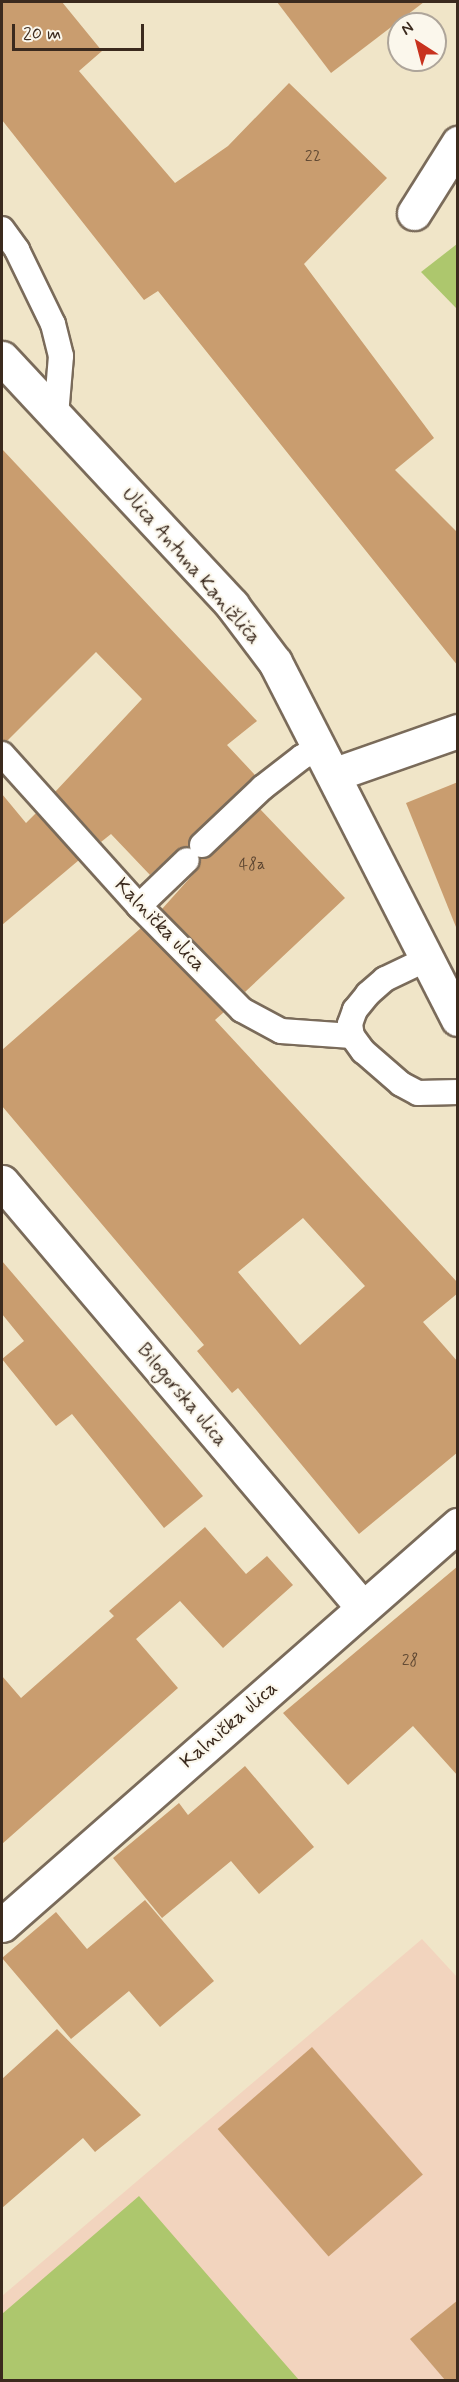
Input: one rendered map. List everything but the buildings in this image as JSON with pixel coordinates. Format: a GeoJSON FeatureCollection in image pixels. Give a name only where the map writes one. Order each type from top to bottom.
{"type":"FeatureCollection","features":[{"type":"Feature","properties":{"kind":"street"},"geometry":{"type":"LineString","coordinates":[[414,213],[458,143]]}},
{"type":"Feature","properties":{"kind":"street","name":"Ulica Antuna Kanižlića"},"geometry":{"type":"LineString","coordinates":[[2,358],[232,605],[275,662],[328,761],[427,959]]}},
{"type":"Feature","properties":{"kind":"street"},"geometry":{"type":"LineString","coordinates":[[328,761],[458,731]]}},
{"type":"Feature","properties":{"kind":"street"},"geometry":{"type":"LineString","coordinates":[[427,959],[458,1019]]}},
{"type":"Feature","properties":{"kind":"street","name":"Bilogorska ulica"},"geometry":{"type":"LineString","coordinates":[[2,1182],[363,1608]]}},
{"type":"Feature","properties":{"kind":"street","name":"Kalnička ulica"},"geometry":{"type":"LineString","coordinates":[[2,1925],[458,1525]]}},
{"type":"Feature","properties":{"kind":"lane"},"geometry":{"type":"LineString","coordinates":[[2,229],[17,250],[53,324],[61,356],[56,416]]}},
{"type":"Feature","properties":{"kind":"lane","name":"Kalnička ulica"},"geometry":{"type":"LineString","coordinates":[[2,754],[139,906],[258,1022],[306,1035],[352,1036]]}},
{"type":"Feature","properties":{"kind":"lane"},"geometry":{"type":"LineString","coordinates":[[139,906],[262,788],[302,757],[328,761]]}},
{"type":"Feature","properties":{"kind":"lane"},"geometry":{"type":"LineString","coordinates":[[427,959],[385,979],[368,994],[355,1010],[350,1024],[352,1036],[369,1057],[401,1084],[418,1093],[458,1092]]}},
{"type":"Feature","properties":{"kind":"shaded area"},"geometry":{"type":"Polygon","coordinates":[[[422,1939],[457,1977],[457,2380],[2,2380],[2,2296],[422,1939]]]}},
{"type":"Feature","properties":{"kind":"green space"},"geometry":{"type":"Polygon","coordinates":[[[457,244],[457,309],[421,272],[457,244]]]}},
{"type":"Feature","properties":{"kind":"green space"},"geometry":{"type":"Polygon","coordinates":[[[139,2196],[299,2380],[2,2380],[2,2314],[139,2196]]]}}]}
